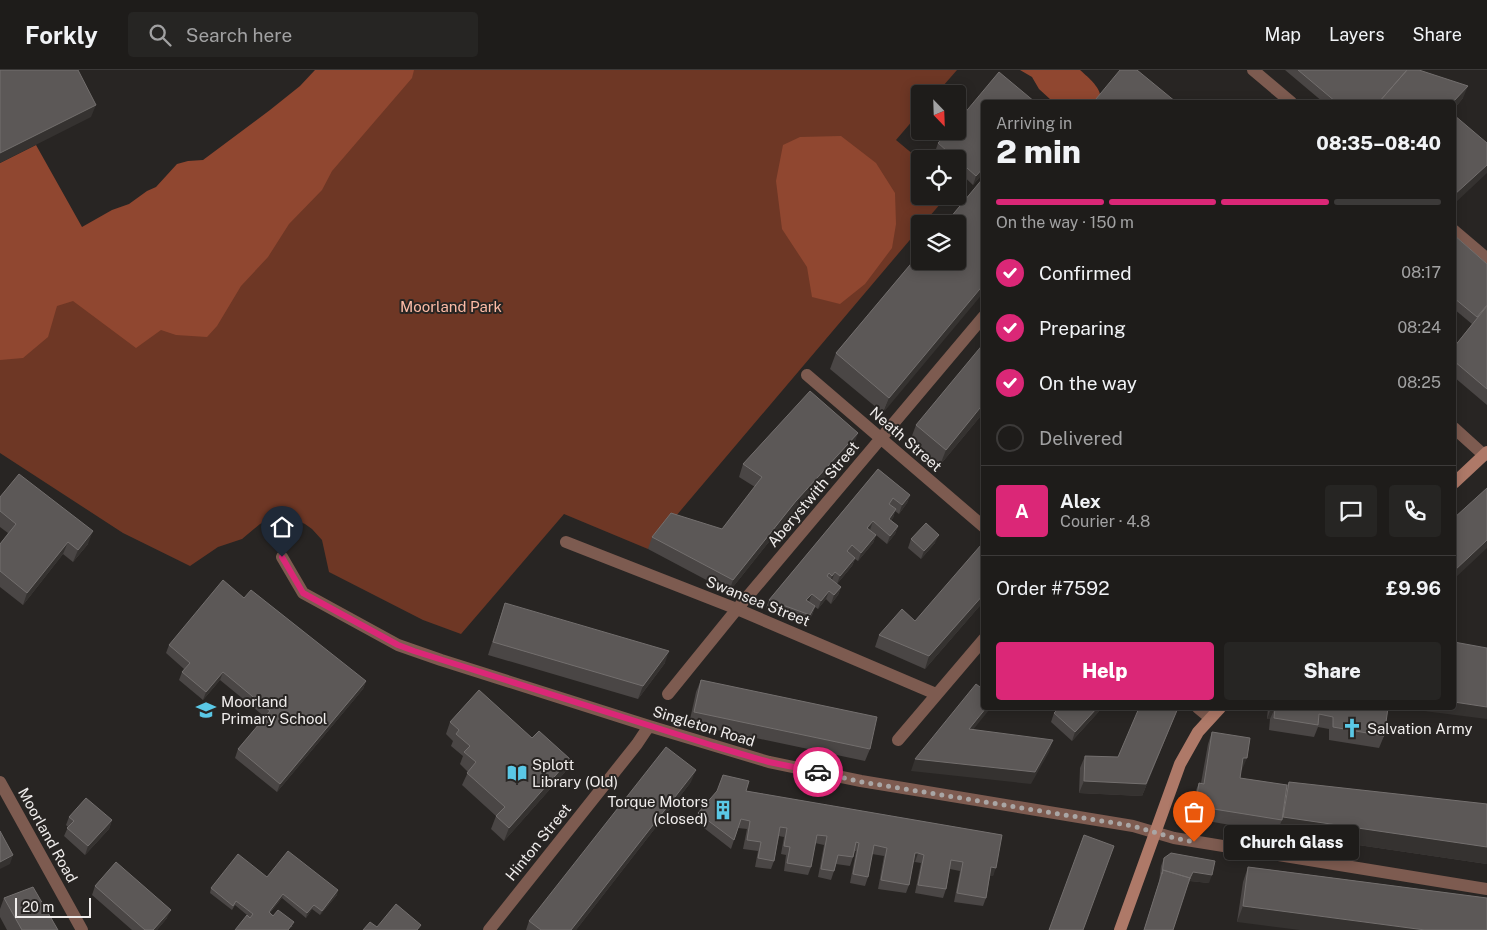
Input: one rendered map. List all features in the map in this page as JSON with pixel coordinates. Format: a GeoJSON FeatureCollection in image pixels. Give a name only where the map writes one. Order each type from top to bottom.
{"type":"FeatureCollection","features":[{"type":"Feature","properties":{"kind":"street"},"geometry":{"type":"LineString","coordinates":[[1253,70],[1289,100]]}},
{"type":"Feature","properties":{"kind":"street","name":"Aberystwith Street"},"geometry":{"type":"LineString","coordinates":[[668,694],[737,609],[981,320]]}},
{"type":"Feature","properties":{"kind":"street","name":"Neath Street"},"geometry":{"type":"LineString","coordinates":[[807,375],[981,524]]}},
{"type":"Feature","properties":{"kind":"street"},"geometry":{"type":"LineString","coordinates":[[1456,430],[1485,454],[1456,481]]}},
{"type":"Feature","properties":{"kind":"street","name":"Swansea Street"},"geometry":{"type":"LineString","coordinates":[[566,542],[737,609],[936,694]]}},
{"type":"Feature","properties":{"kind":"street","name":"Singleton Road"},"geometry":{"type":"LineString","coordinates":[[282,557],[303,593],[398,645],[649,726],[769,762],[862,782],[1133,826],[1174,838],[1487,889]]}},
{"type":"Feature","properties":{"kind":"street"},"geometry":{"type":"LineString","coordinates":[[898,740],[981,642]]}},
{"type":"Feature","properties":{"kind":"street"},"geometry":{"type":"LineString","coordinates":[[1200,710],[1210,718]]}},
{"type":"Feature","properties":{"kind":"street"},"geometry":{"type":"LineString","coordinates":[[1120,930],[1180,764],[1198,732],[1218,710]]}},
{"type":"Feature","properties":{"kind":"street","name":"Hinton Street"},"geometry":{"type":"LineString","coordinates":[[489,930],[637,744],[649,726]]}},
{"type":"Feature","properties":{"kind":"street","name":"Moorland Road"},"geometry":{"type":"LineString","coordinates":[[0,782],[82,930]]}},
{"type":"Feature","properties":{"kind":"lane"},"geometry":{"type":"LineString","coordinates":[[1456,232],[1487,258]]}},
{"type":"Feature","properties":{"kind":"green space","name":"Moorland Park"},"geometry":{"type":"Polygon","coordinates":[[[342,70],[957,70],[944,85],[911,85],[911,122],[896,140],[911,152],[911,205],[939,205],[931,215],[911,215],[911,239],[648,549],[564,514],[461,634],[423,620],[329,572],[322,540],[312,529],[296,520],[269,520],[260,524],[242,539],[218,547],[190,566],[123,533],[0,453],[0,210],[135,309],[342,70]]]}},
{"type":"Feature","properties":{"kind":"shaded area"},"geometry":{"type":"Polygon","coordinates":[[[315,70],[414,70],[412,78],[332,171],[322,190],[289,224],[268,257],[241,286],[217,326],[207,337],[176,335],[161,330],[136,348],[73,301],[57,306],[48,337],[23,358],[0,360],[0,163],[36,145],[82,227],[112,210],[129,204],[156,187],[177,164],[203,160],[300,86],[315,70]]]}},
{"type":"Feature","properties":{"kind":"shaded area"},"geometry":{"type":"Polygon","coordinates":[[[1020,70],[1080,70],[1100,92],[1101,100],[1051,100],[1039,89],[1032,77],[1020,70]]]}},
{"type":"Feature","properties":{"kind":"shaded area"},"geometry":{"type":"Polygon","coordinates":[[[841,136],[876,163],[895,193],[896,224],[892,248],[865,284],[840,304],[812,297],[807,267],[782,229],[776,181],[783,145],[800,137],[841,136]]]}},
{"type":"Feature","properties":{"kind":"building"},"geometry":{"type":"Polygon","coordinates":[[[0,70],[78,70],[96,105],[0,153],[0,70]]]}},
{"type":"Feature","properties":{"kind":"building"},"geometry":{"type":"Polygon","coordinates":[[[1120,70],[1137,70],[1174,100],[1098,100],[1096,99],[1120,70]]]}},
{"type":"Feature","properties":{"kind":"building"},"geometry":{"type":"Polygon","coordinates":[[[1298,70],[1407,70],[1381,100],[1334,100],[1298,70]]]}},
{"type":"Feature","properties":{"kind":"building"},"geometry":{"type":"Polygon","coordinates":[[[1407,70],[1419,70],[1468,86],[1455,100],[1381,100],[1407,70]]]}},
{"type":"Feature","properties":{"kind":"building"},"geometry":{"type":"Polygon","coordinates":[[[999,72],[1033,100],[981,100],[981,170],[976,176],[966,167],[966,150],[946,150],[938,143],[941,140],[966,140],[966,111],[999,72]]]}},
{"type":"Feature","properties":{"kind":"building"},"geometry":{"type":"Polygon","coordinates":[[[1456,117],[1487,143],[1487,165],[1456,193],[1456,117]]]}},
{"type":"Feature","properties":{"kind":"building"},"geometry":{"type":"Polygon","coordinates":[[[981,181],[981,288],[889,398],[836,353],[911,264],[911,270],[966,270],[966,215],[952,215],[961,205],[966,205],[966,199],[981,181]]]}},
{"type":"Feature","properties":{"kind":"building"},"geometry":{"type":"Polygon","coordinates":[[[1456,237],[1487,264],[1487,305],[1477,317],[1456,300],[1456,237]]]}},
{"type":"Feature","properties":{"kind":"building"},"geometry":{"type":"Polygon","coordinates":[[[1487,306],[1487,389],[1456,363],[1456,345],[1487,306]]]}},
{"type":"Feature","properties":{"kind":"building"},"geometry":{"type":"Polygon","coordinates":[[[981,347],[981,407],[946,450],[916,425],[981,347]]]}},
{"type":"Feature","properties":{"kind":"building"},"geometry":{"type":"Polygon","coordinates":[[[810,391],[858,433],[796,501],[733,580],[652,537],[671,513],[722,529],[762,477],[743,464],[810,391]]]}},
{"type":"Feature","properties":{"kind":"building"},"geometry":{"type":"Polygon","coordinates":[[[878,469],[910,495],[902,505],[893,498],[889,504],[896,509],[889,519],[898,526],[890,536],[873,521],[867,528],[876,535],[861,553],[852,545],[847,551],[855,558],[840,576],[835,572],[832,576],[829,573],[827,576],[841,587],[834,595],[829,591],[821,601],[812,594],[806,600],[815,606],[810,615],[769,600],[878,469]]]}},
{"type":"Feature","properties":{"kind":"building"},"geometry":{"type":"Polygon","coordinates":[[[19,474],[93,531],[78,550],[68,542],[27,593],[0,571],[0,544],[16,524],[0,511],[0,497],[19,474]]]}},
{"type":"Feature","properties":{"kind":"building"},"geometry":{"type":"Polygon","coordinates":[[[1487,488],[1487,540],[1456,569],[1456,516],[1487,488]]]}},
{"type":"Feature","properties":{"kind":"building"},"geometry":{"type":"Polygon","coordinates":[[[926,523],[939,535],[924,551],[911,539],[926,523]]]}},
{"type":"Feature","properties":{"kind":"building"},"geometry":{"type":"Polygon","coordinates":[[[981,545],[981,597],[929,656],[879,635],[902,609],[915,621],[981,545]]]}},
{"type":"Feature","properties":{"kind":"building"},"geometry":{"type":"Polygon","coordinates":[[[223,580],[244,598],[251,590],[366,681],[280,784],[238,749],[270,711],[223,672],[206,692],[182,672],[190,663],[169,645],[223,580]]]}},
{"type":"Feature","properties":{"kind":"building"},"geometry":{"type":"Polygon","coordinates":[[[505,603],[669,651],[643,686],[493,642],[505,603]]]}},
{"type":"Feature","properties":{"kind":"building"},"geometry":{"type":"Polygon","coordinates":[[[1456,642],[1487,648],[1487,707],[1456,702],[1456,642]]]}},
{"type":"Feature","properties":{"kind":"building"},"geometry":{"type":"Polygon","coordinates":[[[701,680],[877,717],[870,749],[694,712],[701,680]]]}},
{"type":"Feature","properties":{"kind":"building"},"geometry":{"type":"Polygon","coordinates":[[[976,684],[981,688],[981,710],[984,710],[969,729],[1053,740],[1035,772],[915,759],[976,684]]]}},
{"type":"Feature","properties":{"kind":"building","name":"Splott Library (Old)"},"geometry":{"type":"Polygon","coordinates":[[[479,690],[532,738],[539,731],[570,759],[509,828],[496,816],[505,807],[467,773],[476,762],[464,752],[470,746],[456,734],[459,730],[450,722],[479,690]]]}},
{"type":"Feature","properties":{"kind":"building"},"geometry":{"type":"Polygon","coordinates":[[[1057,710],[1095,710],[1075,732],[1054,713],[1057,710]]]}},
{"type":"Feature","properties":{"kind":"building"},"geometry":{"type":"Polygon","coordinates":[[[1138,710],[1177,710],[1146,784],[1084,781],[1085,756],[1118,757],[1138,710]]]}},
{"type":"Feature","properties":{"kind":"building"},"geometry":{"type":"Polygon","coordinates":[[[1275,710],[1388,710],[1384,736],[1333,727],[1333,717],[1319,714],[1318,725],[1274,718],[1275,710]]]}},
{"type":"Feature","properties":{"kind":"building"},"geometry":{"type":"Polygon","coordinates":[[[1212,732],[1250,738],[1247,758],[1243,758],[1240,778],[1287,785],[1282,820],[1195,806],[1199,783],[1204,784],[1212,732]]]}},
{"type":"Feature","properties":{"kind":"building"},"geometry":{"type":"Polygon","coordinates":[[[666,747],[696,770],[571,930],[541,930],[529,921],[666,747]]]}},
{"type":"Feature","properties":{"kind":"building"},"geometry":{"type":"Polygon","coordinates":[[[723,775],[749,781],[746,791],[1002,835],[996,868],[991,867],[986,898],[957,893],[963,862],[951,860],[946,889],[918,885],[924,855],[918,853],[915,853],[909,885],[881,880],[887,848],[874,845],[868,877],[853,874],[859,843],[856,842],[853,857],[838,855],[834,871],[821,869],[827,836],[817,835],[811,867],[787,863],[790,847],[784,846],[787,828],[780,827],[774,861],[758,858],[761,842],[747,840],[750,821],[741,819],[734,840],[698,813],[717,791],[723,775]]]}},
{"type":"Feature","properties":{"kind":"building"},"geometry":{"type":"Polygon","coordinates":[[[1289,782],[1487,804],[1487,847],[1283,817],[1289,782]]]}},
{"type":"Feature","properties":{"kind":"building"},"geometry":{"type":"Polygon","coordinates":[[[86,798],[112,820],[88,846],[67,828],[74,821],[69,817],[86,798]]]}},
{"type":"Feature","properties":{"kind":"building"},"geometry":{"type":"Polygon","coordinates":[[[0,831],[13,855],[0,862],[0,831]]]}},
{"type":"Feature","properties":{"kind":"building"},"geometry":{"type":"Polygon","coordinates":[[[1084,835],[1114,846],[1083,930],[1049,930],[1084,835]]]}},
{"type":"Feature","properties":{"kind":"building"},"geometry":{"type":"Polygon","coordinates":[[[288,851],[338,890],[322,911],[314,905],[307,913],[283,894],[269,912],[273,916],[278,910],[294,922],[288,930],[235,930],[247,915],[250,918],[253,914],[236,901],[233,906],[211,888],[238,854],[267,877],[288,851]]]}},
{"type":"Feature","properties":{"kind":"building"},"geometry":{"type":"Polygon","coordinates":[[[1171,853],[1215,861],[1212,875],[1193,872],[1190,878],[1163,870],[1162,874],[1164,858],[1171,853]]]}},
{"type":"Feature","properties":{"kind":"building"},"geometry":{"type":"Polygon","coordinates":[[[116,862],[171,910],[153,930],[145,930],[95,886],[116,862]]]}},
{"type":"Feature","properties":{"kind":"building"},"geometry":{"type":"Polygon","coordinates":[[[1248,867],[1487,898],[1487,930],[1425,930],[1243,906],[1248,867]]]}},
{"type":"Feature","properties":{"kind":"building"},"geometry":{"type":"Polygon","coordinates":[[[1163,870],[1190,878],[1173,930],[1144,930],[1163,870]]]}},
{"type":"Feature","properties":{"kind":"building"},"geometry":{"type":"Polygon","coordinates":[[[33,887],[58,930],[22,930],[4,898],[33,887]]]}},
{"type":"Feature","properties":{"kind":"building"},"geometry":{"type":"Polygon","coordinates":[[[396,904],[421,925],[417,930],[363,930],[370,922],[377,927],[396,904]]]}},
{"type":"Feature","properties":{"kind":"way so far"},"geometry":{"type":"LineString","coordinates":[[818,772],[862,782],[1133,826],[1194,842]]}},
{"type":"Feature","properties":{"kind":"place","name":"Moorland Primary School"},"geometry":{"type":"Point","coordinates":[206,710]}},
{"type":"Feature","properties":{"kind":"place","name":"Salvation Army"},"geometry":{"type":"Point","coordinates":[1352,728]}},
{"type":"Feature","properties":{"kind":"place","name":"Splott Library (Old)"},"geometry":{"type":"Point","coordinates":[517,773]}},
{"type":"Feature","properties":{"kind":"place","name":"Torque Motors (closed)"},"geometry":{"type":"Point","coordinates":[723,810]}},
{"type":"Feature","properties":{"kind":"place","name":"Church Glass"},"geometry":{"type":"Point","coordinates":[1194,842]}},
{"type":"Feature","properties":{"kind":"route"},"geometry":{"type":"LineString","coordinates":[[282,557],[303,593],[398,645],[714,746],[769,762],[818,772]]}}]}
